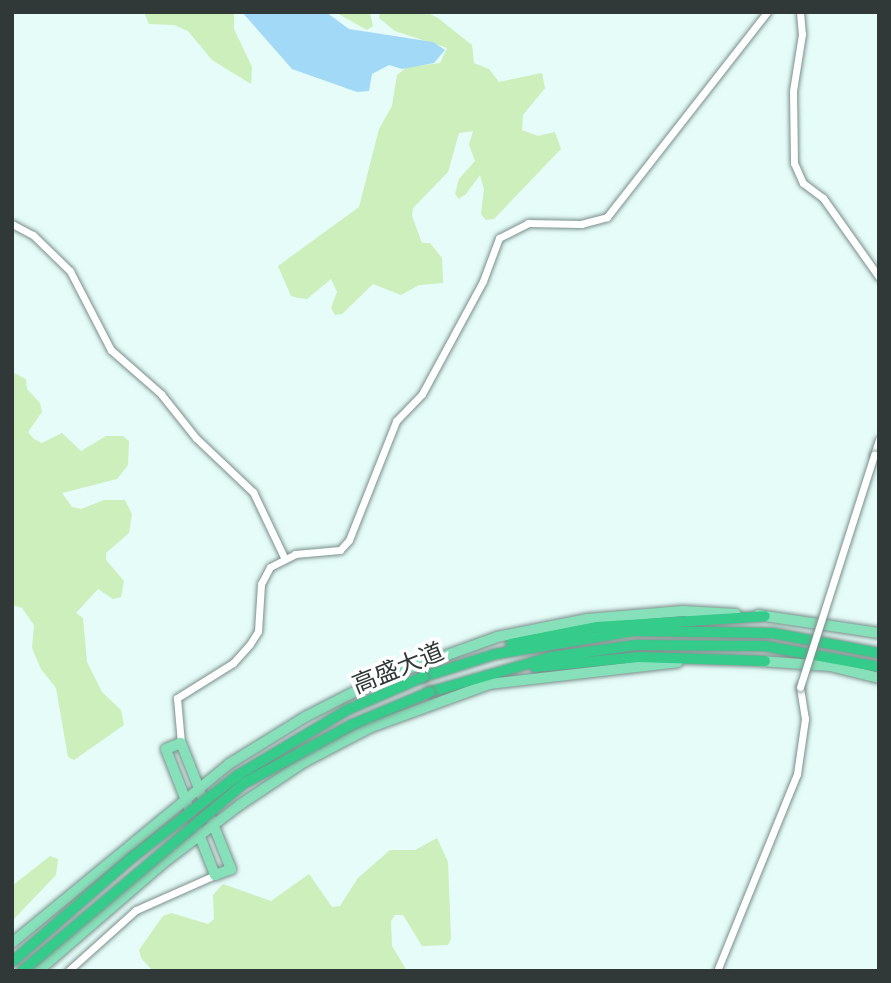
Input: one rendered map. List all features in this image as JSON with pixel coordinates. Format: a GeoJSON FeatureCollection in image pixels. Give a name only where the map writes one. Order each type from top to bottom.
{"type":"FeatureCollection","features":[{"type":"Feature","properties":{"kind":"highway"},"geometry":{"type":"LineString","coordinates":[[444,670],[495,648],[546,635],[684,619],[765,616]]}},
{"type":"Feature","properties":{"kind":"highway","name":"高盛大道"},"geometry":{"type":"LineString","coordinates":[[12,962],[133,857],[237,775],[347,710],[423,677],[548,643],[683,629],[772,633],[879,653]]}},
{"type":"Feature","properties":{"kind":"highway","name":"高盛大道"},"geometry":{"type":"LineString","coordinates":[[22,971],[243,783],[353,724],[430,692],[501,669],[590,651],[685,644],[765,646],[879,667]]}},
{"type":"Feature","properties":{"kind":"highway"},"geometry":{"type":"LineString","coordinates":[[501,669],[638,657],[765,661]]}},
{"type":"Feature","properties":{"kind":"main road","name":"高盛大道"},"geometry":{"type":"LineString","coordinates":[[12,943],[240,757],[337,700],[419,662],[497,638],[587,620],[683,611],[765,616],[879,633]]}},
{"type":"Feature","properties":{"kind":"main road","name":"高盛大道"},"geometry":{"type":"LineString","coordinates":[[38,971],[200,836],[304,762],[371,727],[460,691],[600,668],[765,661],[830,666],[879,678]]}},
{"type":"Feature","properties":{"kind":"main road"},"geometry":{"type":"LineString","coordinates":[[181,743],[199,788],[231,869],[215,874],[166,749],[181,743]]}},
{"type":"Feature","properties":{"kind":"street"},"geometry":{"type":"LineString","coordinates":[[181,743],[177,698],[233,663],[250,643],[258,631],[261,584],[270,567],[284,557],[326,555],[340,551],[349,540],[396,421],[422,394],[482,281],[499,238],[528,223],[594,223],[607,217],[767,12]]}},
{"type":"Feature","properties":{"kind":"street"},"geometry":{"type":"LineString","coordinates":[[800,12],[802,34],[793,91],[794,163],[803,183],[823,198],[879,277]]}},
{"type":"Feature","properties":{"kind":"street"},"geometry":{"type":"LineString","coordinates":[[12,224],[33,235],[70,271],[111,350],[161,394],[196,438],[253,492],[284,557]]}},
{"type":"Feature","properties":{"kind":"street"},"geometry":{"type":"LineString","coordinates":[[717,971],[797,774],[805,719],[800,687],[879,440]]}},
{"type":"Feature","properties":{"kind":"street"},"geometry":{"type":"LineString","coordinates":[[68,971],[136,910],[215,874]]}},
{"type":"Feature","properties":{"kind":"green space"},"geometry":{"type":"Polygon","coordinates":[[[144,12],[234,12],[234,29],[252,67],[251,84],[212,60],[188,31],[174,25],[149,24],[144,12]]]}},
{"type":"Feature","properties":{"kind":"green space"},"geometry":{"type":"Polygon","coordinates":[[[335,12],[370,12],[373,26],[367,30],[335,12]]]}},
{"type":"Feature","properties":{"kind":"green space"},"geometry":{"type":"Polygon","coordinates":[[[380,12],[426,12],[438,18],[472,45],[474,63],[489,69],[499,82],[542,73],[545,88],[523,115],[522,130],[538,136],[555,132],[561,149],[494,219],[486,220],[481,214],[484,189],[480,175],[466,194],[459,199],[455,194],[459,179],[475,161],[469,145],[473,131],[459,133],[448,172],[413,208],[412,216],[422,243],[430,243],[442,258],[443,283],[419,285],[401,295],[373,284],[342,314],[335,315],[331,308],[337,292],[331,279],[307,299],[298,298],[291,296],[278,266],[359,207],[379,129],[392,106],[397,75],[407,67],[440,63],[447,48],[395,31],[379,18],[380,12]]]}},
{"type":"Feature","properties":{"kind":"green space"},"geometry":{"type":"Polygon","coordinates":[[[12,372],[26,379],[27,389],[40,403],[42,412],[28,432],[34,439],[42,443],[62,433],[81,451],[106,436],[123,436],[129,441],[128,465],[117,479],[62,493],[72,507],[81,509],[104,500],[125,500],[132,514],[129,533],[106,553],[106,560],[124,581],[121,597],[113,599],[98,589],[76,613],[83,618],[87,662],[102,692],[121,710],[124,725],[74,760],[68,757],[56,688],[41,669],[32,648],[34,625],[22,608],[12,605],[12,372]]]}},
{"type":"Feature","properties":{"kind":"green space"},"geometry":{"type":"Polygon","coordinates":[[[437,838],[448,862],[451,939],[448,945],[422,946],[403,915],[395,915],[391,921],[392,946],[407,971],[153,971],[141,958],[139,950],[163,916],[171,913],[208,924],[214,919],[213,895],[223,884],[271,901],[309,874],[332,907],[340,906],[358,878],[390,850],[415,850],[437,838]]]}},
{"type":"Feature","properties":{"kind":"green space"},"geometry":{"type":"Polygon","coordinates":[[[50,856],[58,859],[56,875],[12,921],[12,886],[50,856]]]}},
{"type":"Feature","properties":{"kind":"water"},"geometry":{"type":"Polygon","coordinates":[[[242,12],[326,12],[349,29],[433,42],[445,50],[434,63],[402,69],[389,65],[372,74],[369,91],[357,92],[292,69],[242,12]]]}}]}
